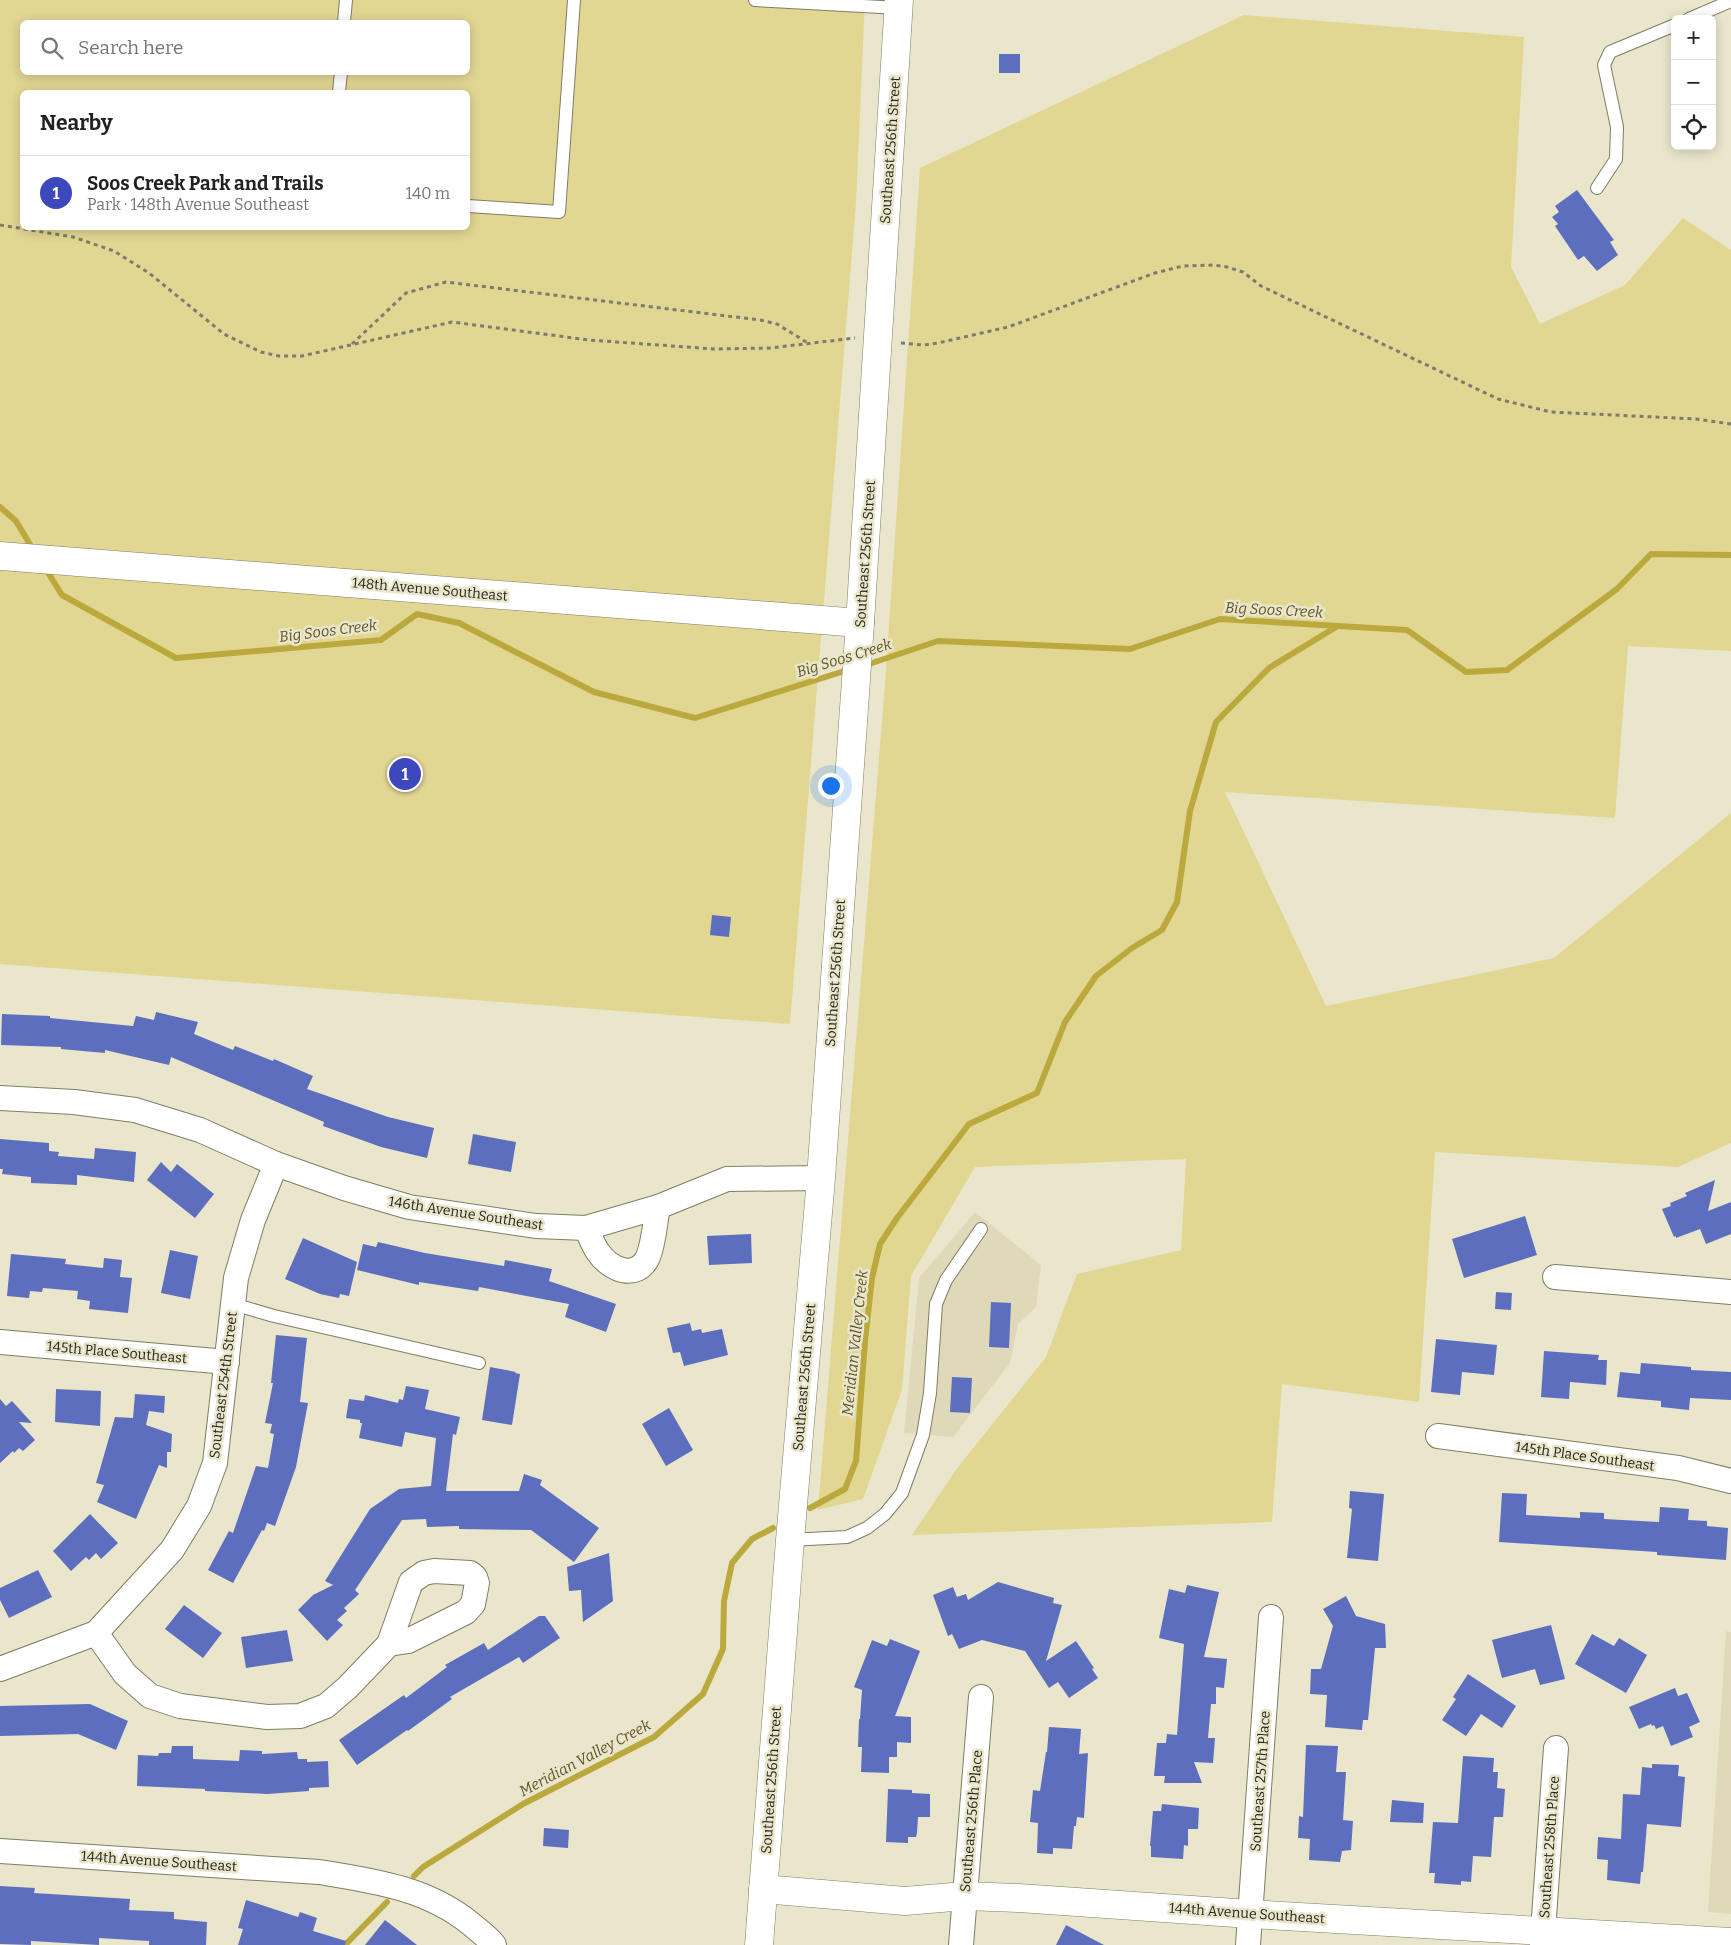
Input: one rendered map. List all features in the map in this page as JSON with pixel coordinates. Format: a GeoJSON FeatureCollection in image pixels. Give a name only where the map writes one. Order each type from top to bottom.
{"type":"FeatureCollection","features":[{"type":"Feature","properties":{"kind":"main road","name":"Southeast 256th Street"},"geometry":{"type":"LineString","coordinates":[[759,1945],[790,1540],[821,1178],[856,681],[899,4]]}},
{"type":"Feature","properties":{"kind":"main road","name":"148th Avenue Southeast"},"geometry":{"type":"LineString","coordinates":[[12,557],[53,559],[859,635]]}},
{"type":"Feature","properties":{"kind":"main road","name":"144th Avenue Southeast"},"geometry":{"type":"LineString","coordinates":[[763,1889],[905,1901],[965,1896],[1019,1898],[1250,1914],[1543,1938],[1731,1942]]}},
{"type":"Feature","properties":{"kind":"street","name":"146th Avenue Southeast"},"geometry":{"type":"LineString","coordinates":[[0,1098],[74,1102],[135,1110],[200,1130],[276,1164],[344,1188],[409,1207],[536,1226],[586,1228],[658,1207],[727,1179],[821,1178]]}},
{"type":"Feature","properties":{"kind":"street","name":"Southeast 254th Street"},"geometry":{"type":"LineString","coordinates":[[96,1633],[172,1550],[199,1506],[215,1464],[236,1278],[253,1220],[276,1164]]}},
{"type":"Feature","properties":{"kind":"street"},"geometry":{"type":"LineString","coordinates":[[586,1228],[598,1253],[613,1266],[623,1271],[633,1271],[642,1266],[648,1256],[658,1207]]}},
{"type":"Feature","properties":{"kind":"street"},"geometry":{"type":"LineString","coordinates":[[1554,1278],[1731,1292]]}},
{"type":"Feature","properties":{"kind":"street","name":"145th Place Southeast"},"geometry":{"type":"LineString","coordinates":[[2,1344],[227,1362]]}},
{"type":"Feature","properties":{"kind":"street","name":"145th Place Southeast"},"geometry":{"type":"LineString","coordinates":[[1438,1436],[1678,1468],[1731,1481]]}},
{"type":"Feature","properties":{"kind":"street","name":"Southeast 257th Place"},"geometry":{"type":"LineString","coordinates":[[1248,1945],[1271,1617]]}},
{"type":"Feature","properties":{"kind":"street"},"geometry":{"type":"LineString","coordinates":[[0,1668],[96,1633],[125,1674],[150,1696],[180,1706],[267,1718],[300,1716],[326,1706],[348,1687],[388,1644]]}},
{"type":"Feature","properties":{"kind":"street","name":"Southeast 256th Place"},"geometry":{"type":"LineString","coordinates":[[961,1945],[981,1698]]}},
{"type":"Feature","properties":{"kind":"street","name":"Southeast 258th Place"},"geometry":{"type":"LineString","coordinates":[[1543,1938],[1556,1748]]}},
{"type":"Feature","properties":{"kind":"street","name":"144th Avenue Southeast"},"geometry":{"type":"LineString","coordinates":[[0,1851],[319,1872],[371,1881],[422,1895],[454,1910],[494,1945]]}},
{"type":"Feature","properties":{"kind":"lane"},"geometry":{"type":"LineString","coordinates":[[344,20],[346,0]]}},
{"type":"Feature","properties":{"kind":"lane"},"geometry":{"type":"LineString","coordinates":[[470,206],[559,212],[574,0]]}},
{"type":"Feature","properties":{"kind":"lane"},"geometry":{"type":"LineString","coordinates":[[755,0],[899,4]]}},
{"type":"Feature","properties":{"kind":"lane"},"geometry":{"type":"LineString","coordinates":[[1698,15],[1731,1]]}},
{"type":"Feature","properties":{"kind":"lane"},"geometry":{"type":"LineString","coordinates":[[1597,188],[1616,159],[1617,128],[1604,65],[1610,52],[1671,27]]}},
{"type":"Feature","properties":{"kind":"lane"},"geometry":{"type":"LineString","coordinates":[[339,90],[341,75]]}},
{"type":"Feature","properties":{"kind":"lane"},"geometry":{"type":"LineString","coordinates":[[790,1540],[847,1537],[867,1528],[886,1514],[902,1493],[923,1435],[930,1393],[936,1304],[946,1280],[981,1229]]}},
{"type":"Feature","properties":{"kind":"lane"},"geometry":{"type":"LineString","coordinates":[[233,1304],[274,1316],[479,1363]]}},
{"type":"Feature","properties":{"kind":"path"},"geometry":{"type":"LineString","coordinates":[[352,344],[406,293],[446,282],[760,320],[777,324],[808,343]]}},
{"type":"Feature","properties":{"kind":"shaded area"},"geometry":{"type":"Polygon","coordinates":[[[0,0],[865,0],[856,203],[790,1024],[0,964],[0,0]]]}},
{"type":"Feature","properties":{"kind":"shaded area"},"geometry":{"type":"Polygon","coordinates":[[[1244,15],[1524,37],[1511,267],[1540,324],[1625,285],[1683,218],[1731,250],[1731,651],[1628,646],[1615,818],[1225,792],[1326,1006],[1554,958],[1731,813],[1731,1143],[1678,1167],[1435,1152],[1419,1402],[1282,1384],[1272,1522],[912,1535],[958,1467],[1046,1357],[1077,1274],[1181,1250],[1186,1159],[975,1167],[911,1276],[902,1390],[863,1499],[818,1510],[885,684],[920,168],[1244,15]]]}},
{"type":"Feature","properties":{"kind":"shaded area"},"geometry":{"type":"Polygon","coordinates":[[[975,1212],[1041,1265],[1036,1307],[1018,1324],[1010,1363],[953,1437],[904,1433],[919,1278],[975,1212]]]}},
{"type":"Feature","properties":{"kind":"shaded area"},"geometry":{"type":"Polygon","coordinates":[[[1726,1631],[1731,1632],[1731,1914],[1708,1912],[1726,1631]]]}},
{"type":"Feature","properties":{"kind":"building"},"geometry":{"type":"Polygon","coordinates":[[[999,54],[1020,54],[1020,73],[999,73],[999,54]]]}},
{"type":"Feature","properties":{"kind":"building"},"geometry":{"type":"Polygon","coordinates":[[[1577,190],[1614,240],[1610,242],[1618,255],[1597,271],[1584,256],[1578,260],[1555,226],[1558,224],[1552,217],[1559,212],[1555,206],[1577,190]]]}},
{"type":"Feature","properties":{"kind":"building"},"geometry":{"type":"Polygon","coordinates":[[[712,915],[731,917],[729,937],[710,935],[712,915]]]}},
{"type":"Feature","properties":{"kind":"building"},"geometry":{"type":"Polygon","coordinates":[[[156,1012],[198,1022],[194,1034],[233,1050],[235,1046],[273,1061],[274,1059],[313,1076],[307,1089],[388,1117],[434,1128],[427,1158],[381,1147],[323,1126],[324,1122],[171,1057],[169,1065],[105,1050],[105,1053],[61,1049],[61,1047],[1,1045],[2,1014],[50,1016],[50,1018],[133,1026],[136,1016],[154,1020],[156,1012]]]}},
{"type":"Feature","properties":{"kind":"building"},"geometry":{"type":"Polygon","coordinates":[[[473,1134],[516,1142],[511,1172],[468,1164],[473,1134]]]}},
{"type":"Feature","properties":{"kind":"building"},"geometry":{"type":"Polygon","coordinates":[[[0,1139],[49,1143],[49,1151],[59,1152],[58,1156],[94,1159],[95,1148],[136,1152],[134,1182],[77,1175],[77,1185],[31,1183],[31,1177],[2,1174],[3,1169],[0,1169],[0,1139]]]}},
{"type":"Feature","properties":{"kind":"building"},"geometry":{"type":"Polygon","coordinates":[[[161,1162],[171,1172],[177,1164],[214,1194],[195,1218],[147,1180],[161,1162]]]}},
{"type":"Feature","properties":{"kind":"building"},"geometry":{"type":"Polygon","coordinates":[[[1715,1180],[1708,1211],[1731,1202],[1731,1234],[1706,1244],[1700,1229],[1676,1238],[1676,1236],[1674,1237],[1662,1209],[1671,1206],[1670,1203],[1687,1196],[1685,1193],[1715,1180]]]}},
{"type":"Feature","properties":{"kind":"building"},"geometry":{"type":"Polygon","coordinates":[[[1525,1216],[1537,1255],[1464,1278],[1452,1239],[1525,1216]]]}},
{"type":"Feature","properties":{"kind":"building"},"geometry":{"type":"Polygon","coordinates":[[[751,1234],[752,1263],[709,1265],[707,1236],[751,1234]]]}},
{"type":"Feature","properties":{"kind":"building"},"geometry":{"type":"Polygon","coordinates":[[[303,1238],[357,1262],[349,1296],[340,1294],[339,1298],[320,1294],[285,1279],[303,1238]]]}},
{"type":"Feature","properties":{"kind":"building"},"geometry":{"type":"Polygon","coordinates":[[[378,1242],[425,1253],[504,1266],[505,1260],[552,1269],[549,1281],[616,1304],[606,1332],[565,1317],[569,1304],[479,1287],[478,1291],[419,1282],[419,1285],[357,1270],[363,1244],[376,1247],[378,1242]]]}},
{"type":"Feature","properties":{"kind":"building"},"geometry":{"type":"Polygon","coordinates":[[[170,1250],[198,1256],[190,1299],[161,1293],[170,1250]]]}},
{"type":"Feature","properties":{"kind":"building"},"geometry":{"type":"Polygon","coordinates":[[[11,1254],[66,1259],[65,1264],[103,1268],[104,1258],[122,1260],[120,1277],[132,1278],[128,1313],[89,1309],[90,1301],[77,1299],[78,1291],[43,1288],[42,1292],[30,1291],[29,1298],[7,1296],[11,1254]]]}},
{"type":"Feature","properties":{"kind":"building"},"geometry":{"type":"Polygon","coordinates":[[[1496,1292],[1512,1293],[1511,1310],[1495,1309],[1496,1292]]]}},
{"type":"Feature","properties":{"kind":"building"},"geometry":{"type":"Polygon","coordinates":[[[991,1302],[1011,1303],[1009,1348],[989,1347],[991,1302]]]}},
{"type":"Feature","properties":{"kind":"building"},"geometry":{"type":"Polygon","coordinates":[[[690,1323],[692,1331],[701,1329],[702,1333],[722,1329],[728,1355],[684,1366],[680,1352],[673,1353],[667,1328],[690,1323]]]}},
{"type":"Feature","properties":{"kind":"building"},"geometry":{"type":"Polygon","coordinates":[[[276,1335],[307,1338],[300,1402],[308,1403],[296,1467],[275,1526],[267,1523],[233,1583],[208,1570],[229,1531],[233,1533],[256,1466],[268,1468],[274,1434],[270,1433],[272,1424],[265,1423],[273,1383],[271,1383],[276,1335]]]}},
{"type":"Feature","properties":{"kind":"building"},"geometry":{"type":"Polygon","coordinates":[[[1436,1339],[1497,1345],[1494,1375],[1462,1372],[1460,1395],[1431,1392],[1436,1339]]]}},
{"type":"Feature","properties":{"kind":"building"},"geometry":{"type":"Polygon","coordinates":[[[1544,1351],[1599,1355],[1598,1360],[1607,1360],[1606,1385],[1570,1382],[1569,1399],[1541,1397],[1544,1351]]]}},
{"type":"Feature","properties":{"kind":"building"},"geometry":{"type":"Polygon","coordinates":[[[1641,1363],[1691,1367],[1691,1370],[1731,1372],[1731,1400],[1690,1398],[1689,1410],[1661,1407],[1661,1401],[1617,1397],[1620,1372],[1640,1374],[1641,1363]]]}},
{"type":"Feature","properties":{"kind":"building"},"geometry":{"type":"Polygon","coordinates":[[[490,1367],[520,1374],[512,1425],[482,1420],[490,1367]]]}},
{"type":"Feature","properties":{"kind":"building"},"geometry":{"type":"Polygon","coordinates":[[[952,1377],[972,1378],[970,1413],[950,1412],[952,1377]]]}},
{"type":"Feature","properties":{"kind":"building"},"geometry":{"type":"Polygon","coordinates":[[[406,1386],[429,1390],[425,1409],[460,1417],[456,1435],[453,1434],[446,1491],[519,1491],[524,1474],[542,1480],[540,1485],[599,1528],[574,1562],[531,1530],[459,1529],[459,1526],[427,1527],[426,1519],[402,1520],[355,1590],[359,1594],[344,1608],[347,1611],[337,1620],[343,1625],[327,1641],[298,1610],[313,1595],[333,1585],[325,1581],[370,1509],[399,1489],[431,1486],[436,1438],[405,1432],[402,1447],[359,1438],[362,1423],[360,1423],[360,1420],[346,1418],[349,1399],[364,1401],[365,1395],[398,1403],[399,1399],[403,1400],[406,1386]]]}},
{"type":"Feature","properties":{"kind":"building"},"geometry":{"type":"Polygon","coordinates":[[[56,1389],[101,1391],[100,1426],[55,1422],[56,1389]]]}},
{"type":"Feature","properties":{"kind":"building"},"geometry":{"type":"Polygon","coordinates":[[[135,1394],[165,1396],[164,1413],[149,1411],[146,1425],[172,1434],[171,1452],[167,1452],[167,1468],[159,1465],[136,1519],[97,1502],[104,1485],[96,1483],[115,1417],[133,1418],[135,1394]]]}},
{"type":"Feature","properties":{"kind":"building"},"geometry":{"type":"Polygon","coordinates":[[[0,1399],[6,1406],[12,1401],[32,1423],[19,1422],[35,1440],[23,1451],[19,1448],[14,1453],[13,1451],[0,1463],[0,1399]]]}},
{"type":"Feature","properties":{"kind":"building"},"geometry":{"type":"Polygon","coordinates":[[[669,1408],[693,1450],[666,1466],[642,1424],[669,1408]]]}},
{"type":"Feature","properties":{"kind":"building"},"geometry":{"type":"Polygon","coordinates":[[[1350,1491],[1384,1494],[1378,1561],[1347,1558],[1352,1509],[1349,1508],[1350,1491]]]}},
{"type":"Feature","properties":{"kind":"building"},"geometry":{"type":"Polygon","coordinates":[[[1502,1493],[1527,1494],[1526,1515],[1580,1518],[1580,1512],[1604,1513],[1604,1519],[1659,1522],[1660,1507],[1689,1509],[1688,1520],[1707,1521],[1707,1526],[1728,1528],[1726,1560],[1657,1555],[1657,1552],[1499,1542],[1502,1493]]]}},
{"type":"Feature","properties":{"kind":"building"},"geometry":{"type":"Polygon","coordinates":[[[90,1514],[118,1543],[101,1559],[96,1553],[89,1560],[86,1557],[71,1571],[53,1551],[90,1514]]]}},
{"type":"Feature","properties":{"kind":"building"},"geometry":{"type":"Polygon","coordinates":[[[609,1553],[613,1601],[583,1622],[581,1590],[569,1591],[567,1567],[609,1553]]]}},
{"type":"Feature","properties":{"kind":"building"},"geometry":{"type":"Polygon","coordinates":[[[38,1570],[52,1597],[9,1618],[0,1600],[0,1588],[38,1570]]]}},
{"type":"Feature","properties":{"kind":"building"},"geometry":{"type":"Polygon","coordinates":[[[998,1582],[1054,1598],[1053,1603],[1062,1605],[1046,1661],[1076,1641],[1094,1668],[1092,1669],[1098,1678],[1069,1698],[1058,1682],[1049,1688],[1025,1651],[982,1640],[959,1649],[952,1634],[948,1636],[933,1595],[953,1587],[957,1597],[966,1594],[968,1600],[998,1582]]]}},
{"type":"Feature","properties":{"kind":"building"},"geometry":{"type":"Polygon","coordinates":[[[1187,1585],[1219,1592],[1204,1657],[1227,1659],[1224,1688],[1216,1687],[1216,1704],[1211,1704],[1208,1738],[1215,1738],[1213,1763],[1194,1762],[1202,1783],[1164,1783],[1165,1776],[1154,1776],[1157,1743],[1166,1743],[1167,1734],[1177,1735],[1184,1644],[1159,1638],[1169,1589],[1185,1593],[1187,1585]]]}},
{"type":"Feature","properties":{"kind":"building"},"geometry":{"type":"Polygon","coordinates":[[[1346,1596],[1356,1616],[1385,1624],[1386,1648],[1375,1648],[1368,1720],[1363,1720],[1362,1730],[1325,1727],[1327,1695],[1310,1694],[1311,1669],[1321,1669],[1333,1626],[1323,1609],[1346,1596]]]}},
{"type":"Feature","properties":{"kind":"building"},"geometry":{"type":"Polygon","coordinates":[[[184,1605],[222,1633],[203,1658],[165,1629],[184,1605]]]}},
{"type":"Feature","properties":{"kind":"building"},"geometry":{"type":"Polygon","coordinates":[[[539,1616],[545,1616],[560,1638],[523,1663],[519,1657],[450,1697],[452,1699],[357,1765],[339,1740],[404,1695],[406,1698],[447,1667],[445,1665],[484,1643],[488,1650],[539,1616]]]}},
{"type":"Feature","properties":{"kind":"building"},"geometry":{"type":"Polygon","coordinates":[[[1551,1625],[1565,1679],[1540,1685],[1535,1669],[1502,1678],[1492,1640],[1551,1625]]]}},
{"type":"Feature","properties":{"kind":"building"},"geometry":{"type":"Polygon","coordinates":[[[287,1630],[293,1661],[246,1668],[241,1637],[287,1630]]]}},
{"type":"Feature","properties":{"kind":"building"},"geometry":{"type":"Polygon","coordinates":[[[1592,1634],[1614,1646],[1619,1638],[1647,1655],[1626,1693],[1575,1664],[1592,1634]]]}},
{"type":"Feature","properties":{"kind":"building"},"geometry":{"type":"Polygon","coordinates":[[[890,1639],[920,1651],[895,1716],[911,1717],[911,1743],[897,1742],[897,1757],[889,1757],[889,1773],[861,1772],[862,1747],[858,1747],[862,1690],[854,1687],[872,1640],[887,1646],[890,1639]]]}},
{"type":"Feature","properties":{"kind":"building"},"geometry":{"type":"Polygon","coordinates":[[[1468,1674],[1516,1706],[1502,1728],[1481,1714],[1466,1736],[1442,1720],[1456,1699],[1453,1697],[1468,1674]]]}},
{"type":"Feature","properties":{"kind":"building"},"geometry":{"type":"Polygon","coordinates":[[[1675,1688],[1678,1696],[1687,1693],[1700,1722],[1689,1727],[1693,1737],[1671,1746],[1663,1726],[1656,1729],[1651,1724],[1639,1729],[1629,1707],[1675,1688]]]}},
{"type":"Feature","properties":{"kind":"building"},"geometry":{"type":"Polygon","coordinates":[[[90,1704],[128,1721],[116,1750],[78,1734],[0,1736],[0,1706],[90,1704]]]}},
{"type":"Feature","properties":{"kind":"building"},"geometry":{"type":"Polygon","coordinates":[[[1049,1727],[1081,1729],[1079,1754],[1088,1753],[1084,1818],[1077,1817],[1076,1826],[1074,1826],[1072,1849],[1053,1848],[1053,1854],[1037,1853],[1038,1823],[1030,1822],[1033,1790],[1040,1791],[1047,1752],[1049,1727]]]}},
{"type":"Feature","properties":{"kind":"building"},"geometry":{"type":"Polygon","coordinates":[[[1306,1745],[1338,1746],[1336,1772],[1346,1772],[1343,1820],[1353,1821],[1351,1850],[1342,1851],[1340,1862],[1309,1860],[1310,1839],[1298,1838],[1299,1816],[1303,1817],[1306,1745]]]}},
{"type":"Feature","properties":{"kind":"building"},"geometry":{"type":"Polygon","coordinates":[[[172,1746],[193,1746],[193,1759],[239,1761],[240,1750],[262,1751],[262,1754],[297,1752],[298,1759],[307,1759],[307,1762],[328,1761],[329,1787],[309,1788],[309,1791],[267,1794],[137,1786],[138,1755],[158,1756],[159,1753],[171,1753],[172,1746]]]}},
{"type":"Feature","properties":{"kind":"building"},"geometry":{"type":"Polygon","coordinates":[[[1463,1756],[1494,1758],[1493,1772],[1498,1772],[1497,1788],[1505,1789],[1503,1817],[1494,1817],[1491,1857],[1473,1856],[1471,1882],[1461,1881],[1461,1885],[1434,1883],[1435,1873],[1429,1873],[1433,1822],[1458,1823],[1463,1756]]]}},
{"type":"Feature","properties":{"kind":"building"},"geometry":{"type":"Polygon","coordinates":[[[1652,1764],[1679,1765],[1678,1776],[1685,1777],[1681,1827],[1647,1824],[1643,1872],[1641,1872],[1640,1884],[1607,1880],[1608,1860],[1597,1859],[1598,1837],[1621,1839],[1623,1794],[1640,1795],[1642,1767],[1652,1768],[1652,1764]]]}},
{"type":"Feature","properties":{"kind":"building"},"geometry":{"type":"Polygon","coordinates":[[[888,1789],[912,1790],[912,1793],[930,1794],[930,1817],[918,1817],[916,1837],[908,1837],[908,1843],[886,1842],[888,1789]]]}},
{"type":"Feature","properties":{"kind":"building"},"geometry":{"type":"Polygon","coordinates":[[[1392,1800],[1424,1803],[1423,1823],[1390,1822],[1392,1800]]]}},
{"type":"Feature","properties":{"kind":"building"},"geometry":{"type":"Polygon","coordinates":[[[1162,1804],[1199,1808],[1198,1829],[1188,1829],[1188,1846],[1184,1845],[1183,1859],[1151,1857],[1153,1811],[1161,1811],[1162,1804]]]}},
{"type":"Feature","properties":{"kind":"building"},"geometry":{"type":"Polygon","coordinates":[[[544,1828],[569,1830],[568,1848],[543,1846],[544,1828]]]}},
{"type":"Feature","properties":{"kind":"building"},"geometry":{"type":"Polygon","coordinates":[[[0,1886],[35,1888],[34,1893],[130,1899],[129,1910],[174,1912],[174,1919],[207,1922],[206,1945],[149,1945],[149,1941],[99,1938],[99,1945],[31,1941],[31,1945],[0,1944],[0,1886]]]}},
{"type":"Feature","properties":{"kind":"building"},"geometry":{"type":"Polygon","coordinates":[[[246,1900],[298,1917],[300,1912],[317,1918],[313,1931],[346,1941],[345,1945],[238,1945],[243,1929],[238,1928],[246,1900]]]}},
{"type":"Feature","properties":{"kind":"building"},"geometry":{"type":"Polygon","coordinates":[[[385,1920],[417,1945],[365,1945],[385,1920]]]}},
{"type":"Feature","properties":{"kind":"building"},"geometry":{"type":"Polygon","coordinates":[[[1066,1925],[1104,1945],[1056,1945],[1066,1925]]]}},
{"type":"Feature","properties":{"kind":"waterway","name":"Big Soos Creek"},"geometry":{"type":"LineString","coordinates":[[0,507],[16,521],[34,551]]}},
{"type":"Feature","properties":{"kind":"waterway","name":"Big Soos Creek"},"geometry":{"type":"LineString","coordinates":[[863,666],[938,641],[1130,649],[1220,619],[1407,630],[1466,672],[1507,670],[1617,589],[1651,554],[1731,555]]}},
{"type":"Feature","properties":{"kind":"waterway","name":"Big Soos Creek"},"geometry":{"type":"LineString","coordinates":[[45,568],[62,595],[176,658],[381,640],[417,614],[459,623],[594,692],[695,718],[851,669]]}},
{"type":"Feature","properties":{"kind":"waterway","name":"Meridian Valley Creek"},"geometry":{"type":"LineString","coordinates":[[810,1508],[845,1489],[856,1461],[865,1341],[872,1278],[880,1244],[897,1218],[969,1124],[1037,1093],[1065,1022],[1096,976],[1132,948],[1162,930],[1177,902],[1190,811],[1216,722],[1269,668],[1336,627]]}},
{"type":"Feature","properties":{"kind":"waterway","name":"Meridian Valley Creek"},"geometry":{"type":"LineString","coordinates":[[414,1876],[423,1867],[523,1804],[654,1737],[703,1694],[723,1649],[724,1601],[732,1563],[752,1539],[773,1528]]}},
{"type":"Feature","properties":{"kind":"waterway","name":"Meridian Valley Creek"},"geometry":{"type":"LineString","coordinates":[[345,1945],[387,1902]]}},
{"type":"Feature","properties":{"kind":"place","name":"Soos Creek Park and Trails"},"geometry":{"type":"Point","coordinates":[405,774]}}]}
